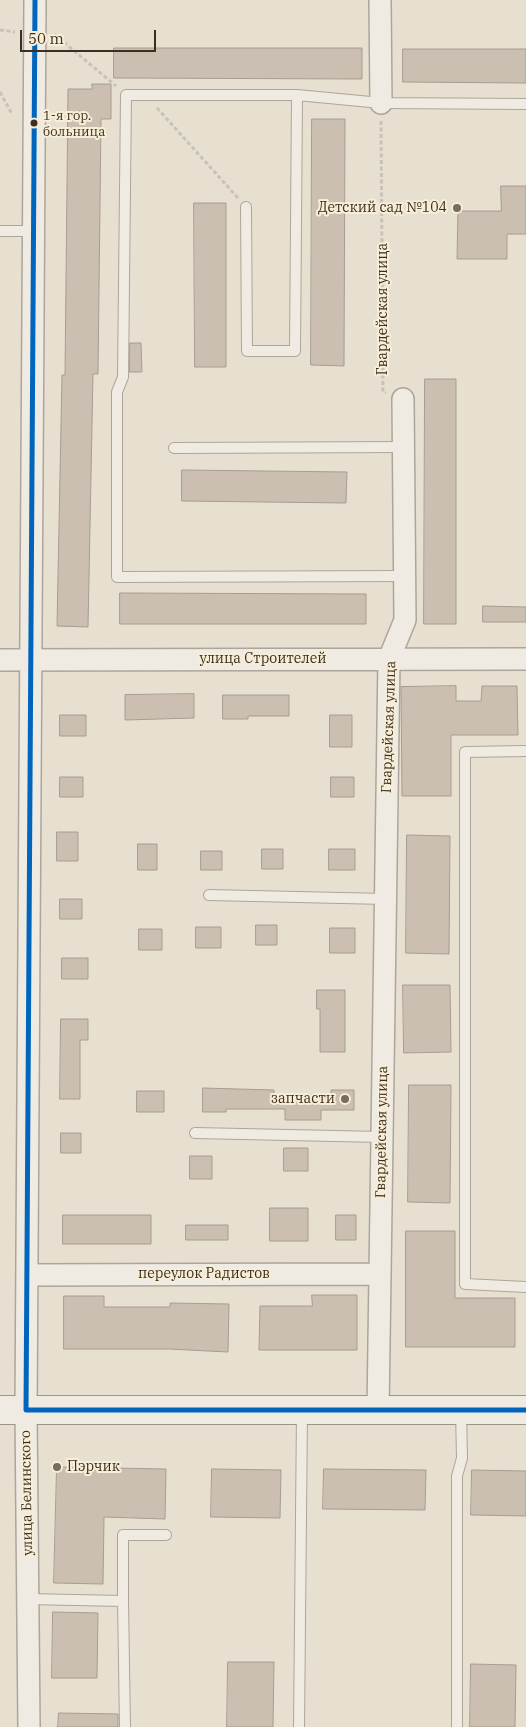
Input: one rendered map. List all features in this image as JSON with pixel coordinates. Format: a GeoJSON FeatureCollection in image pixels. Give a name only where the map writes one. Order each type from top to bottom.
{"type":"FeatureCollection","features":[{"type":"Feature","properties":{"kind":"main road"},"geometry":{"type":"LineString","coordinates":[[13,1410],[526,1410]]}},
{"type":"Feature","properties":{"kind":"street","name":"улица Белинского"},"geometry":{"type":"LineString","coordinates":[[29,1727],[28,1599],[13,1410],[27,1275],[35,0]]}},
{"type":"Feature","properties":{"kind":"street"},"geometry":{"type":"LineString","coordinates":[[380,0],[381,103]]}},
{"type":"Feature","properties":{"kind":"street","name":"Гвардейская улица"},"geometry":{"type":"LineString","coordinates":[[378,1411],[389,659],[405,620],[403,399]]}},
{"type":"Feature","properties":{"kind":"street","name":"улица Строителей"},"geometry":{"type":"LineString","coordinates":[[0,660],[526,659]]}},
{"type":"Feature","properties":{"kind":"street","name":"переулок Радистов"},"geometry":{"type":"LineString","coordinates":[[27,1275],[380,1274]]}},
{"type":"Feature","properties":{"kind":"lane"},"geometry":{"type":"LineString","coordinates":[[405,576],[117,577],[117,392],[123,377],[126,95],[297,95],[381,103],[526,104]]}},
{"type":"Feature","properties":{"kind":"lane"},"geometry":{"type":"LineString","coordinates":[[246,207],[247,351],[295,351],[297,95]]}},
{"type":"Feature","properties":{"kind":"lane"},"geometry":{"type":"LineString","coordinates":[[0,231],[34,231]]}},
{"type":"Feature","properties":{"kind":"lane"},"geometry":{"type":"LineString","coordinates":[[174,448],[404,447]]}},
{"type":"Feature","properties":{"kind":"lane"},"geometry":{"type":"LineString","coordinates":[[526,751],[466,752],[466,1284],[526,1287]]}},
{"type":"Feature","properties":{"kind":"lane"},"geometry":{"type":"LineString","coordinates":[[209,895],[386,899]]}},
{"type":"Feature","properties":{"kind":"lane"},"geometry":{"type":"LineString","coordinates":[[195,1134],[382,1137]]}},
{"type":"Feature","properties":{"kind":"lane"},"geometry":{"type":"LineString","coordinates":[[457,1727],[457,1476],[462,1458],[461,1410]]}},
{"type":"Feature","properties":{"kind":"lane"},"geometry":{"type":"LineString","coordinates":[[299,1727],[302,1411]]}},
{"type":"Feature","properties":{"kind":"lane"},"geometry":{"type":"LineString","coordinates":[[125,1727],[122,1535],[166,1535]]}},
{"type":"Feature","properties":{"kind":"lane"},"geometry":{"type":"LineString","coordinates":[[28,1599],[123,1601]]}},
{"type":"Feature","properties":{"kind":"path"},"geometry":{"type":"LineString","coordinates":[[0,30],[56,34],[65,44],[106,76],[126,95]]}},
{"type":"Feature","properties":{"kind":"path"},"geometry":{"type":"LineString","coordinates":[[0,92],[12,114]]}},
{"type":"Feature","properties":{"kind":"path"},"geometry":{"type":"LineString","coordinates":[[145,95],[246,207]]}},
{"type":"Feature","properties":{"kind":"path","name":"Гвардейская улица"},"geometry":{"type":"LineString","coordinates":[[381,103],[383,392],[403,399]]}},
{"type":"Feature","properties":{"kind":"building"},"geometry":{"type":"Polygon","coordinates":[[[114,48],[362,48],[362,79],[114,78],[114,48]]]}},
{"type":"Feature","properties":{"kind":"building"},"geometry":{"type":"Polygon","coordinates":[[[403,49],[526,49],[526,83],[403,82],[403,49]]]}},
{"type":"Feature","properties":{"kind":"building"},"geometry":{"type":"Polygon","coordinates":[[[92,84],[111,84],[111,119],[101,119],[98,374],[93,374],[88,627],[57,626],[62,375],[65,375],[68,89],[92,89],[92,84]]]}},
{"type":"Feature","properties":{"kind":"building"},"geometry":{"type":"Polygon","coordinates":[[[312,119],[345,119],[344,366],[311,365],[312,119]]]}},
{"type":"Feature","properties":{"kind":"building"},"geometry":{"type":"Polygon","coordinates":[[[501,186],[526,186],[526,234],[507,234],[507,259],[457,259],[458,211],[501,211],[501,186]]]}},
{"type":"Feature","properties":{"kind":"building"},"geometry":{"type":"Polygon","coordinates":[[[194,203],[226,203],[226,367],[195,367],[194,203]]]}},
{"type":"Feature","properties":{"kind":"building"},"geometry":{"type":"Polygon","coordinates":[[[130,343],[141,343],[142,372],[130,372],[130,343]]]}},
{"type":"Feature","properties":{"kind":"building"},"geometry":{"type":"Polygon","coordinates":[[[425,379],[456,379],[456,624],[424,624],[425,379]]]}},
{"type":"Feature","properties":{"kind":"building"},"geometry":{"type":"Polygon","coordinates":[[[182,470],[347,472],[346,503],[182,501],[182,470]]]}},
{"type":"Feature","properties":{"kind":"building"},"geometry":{"type":"Polygon","coordinates":[[[120,593],[366,594],[366,624],[120,624],[120,593]]]}},
{"type":"Feature","properties":{"kind":"building"},"geometry":{"type":"Polygon","coordinates":[[[483,606],[526,607],[526,622],[483,622],[483,606]]]}},
{"type":"Feature","properties":{"kind":"building"},"geometry":{"type":"Polygon","coordinates":[[[456,686],[456,701],[481,701],[482,686],[517,686],[518,735],[451,735],[451,796],[402,796],[401,687],[456,686]]]}},
{"type":"Feature","properties":{"kind":"building"},"geometry":{"type":"Polygon","coordinates":[[[194,694],[194,718],[125,720],[125,695],[194,694]]]}},
{"type":"Feature","properties":{"kind":"building"},"geometry":{"type":"Polygon","coordinates":[[[223,695],[289,695],[289,716],[248,716],[248,719],[223,719],[223,695]]]}},
{"type":"Feature","properties":{"kind":"building"},"geometry":{"type":"Polygon","coordinates":[[[60,715],[86,715],[86,736],[60,736],[60,715]]]}},
{"type":"Feature","properties":{"kind":"building"},"geometry":{"type":"Polygon","coordinates":[[[330,715],[352,715],[352,747],[330,747],[330,715]]]}},
{"type":"Feature","properties":{"kind":"building"},"geometry":{"type":"Polygon","coordinates":[[[60,777],[83,777],[83,797],[60,797],[60,777]]]}},
{"type":"Feature","properties":{"kind":"building"},"geometry":{"type":"Polygon","coordinates":[[[331,777],[354,777],[354,797],[331,797],[331,777]]]}},
{"type":"Feature","properties":{"kind":"building"},"geometry":{"type":"Polygon","coordinates":[[[57,832],[78,832],[78,861],[57,861],[57,832]]]}},
{"type":"Feature","properties":{"kind":"building"},"geometry":{"type":"Polygon","coordinates":[[[407,835],[450,836],[449,954],[406,953],[407,835]]]}},
{"type":"Feature","properties":{"kind":"building"},"geometry":{"type":"Polygon","coordinates":[[[138,844],[157,844],[157,870],[138,870],[138,844]]]}},
{"type":"Feature","properties":{"kind":"building"},"geometry":{"type":"Polygon","coordinates":[[[262,849],[283,849],[283,869],[262,869],[262,849]]]}},
{"type":"Feature","properties":{"kind":"building"},"geometry":{"type":"Polygon","coordinates":[[[329,849],[355,849],[355,870],[329,870],[329,849]]]}},
{"type":"Feature","properties":{"kind":"building"},"geometry":{"type":"Polygon","coordinates":[[[201,851],[222,851],[222,870],[201,870],[201,851]]]}},
{"type":"Feature","properties":{"kind":"building"},"geometry":{"type":"Polygon","coordinates":[[[60,899],[82,899],[82,919],[60,919],[60,899]]]}},
{"type":"Feature","properties":{"kind":"building"},"geometry":{"type":"Polygon","coordinates":[[[256,925],[277,925],[277,945],[256,945],[256,925]]]}},
{"type":"Feature","properties":{"kind":"building"},"geometry":{"type":"Polygon","coordinates":[[[196,927],[221,927],[221,948],[196,948],[196,927]]]}},
{"type":"Feature","properties":{"kind":"building"},"geometry":{"type":"Polygon","coordinates":[[[330,928],[355,928],[355,953],[330,953],[330,928]]]}},
{"type":"Feature","properties":{"kind":"building"},"geometry":{"type":"Polygon","coordinates":[[[139,929],[162,929],[162,950],[139,950],[139,929]]]}},
{"type":"Feature","properties":{"kind":"building"},"geometry":{"type":"Polygon","coordinates":[[[62,958],[88,958],[88,979],[62,979],[62,958]]]}},
{"type":"Feature","properties":{"kind":"building"},"geometry":{"type":"Polygon","coordinates":[[[403,985],[450,985],[451,1052],[404,1053],[403,985]]]}},
{"type":"Feature","properties":{"kind":"building"},"geometry":{"type":"Polygon","coordinates":[[[317,990],[345,990],[345,1052],[320,1052],[320,1009],[317,1009],[317,990]]]}},
{"type":"Feature","properties":{"kind":"building"},"geometry":{"type":"Polygon","coordinates":[[[61,1019],[88,1019],[88,1040],[80,1040],[80,1099],[60,1099],[61,1019]]]}},
{"type":"Feature","properties":{"kind":"building"},"geometry":{"type":"Polygon","coordinates":[[[409,1085],[451,1085],[450,1203],[408,1202],[409,1085]]]}},
{"type":"Feature","properties":{"kind":"building"},"geometry":{"type":"Polygon","coordinates":[[[203,1088],[274,1090],[274,1095],[331,1095],[331,1090],[354,1090],[354,1110],[321,1110],[321,1120],[285,1120],[285,1109],[226,1109],[226,1112],[203,1112],[203,1088]]]}},
{"type":"Feature","properties":{"kind":"building"},"geometry":{"type":"Polygon","coordinates":[[[137,1091],[164,1091],[164,1112],[137,1112],[137,1091]]]}},
{"type":"Feature","properties":{"kind":"building"},"geometry":{"type":"Polygon","coordinates":[[[61,1133],[81,1133],[81,1153],[61,1153],[61,1133]]]}},
{"type":"Feature","properties":{"kind":"building"},"geometry":{"type":"Polygon","coordinates":[[[284,1148],[308,1148],[308,1171],[284,1171],[284,1148]]]}},
{"type":"Feature","properties":{"kind":"building"},"geometry":{"type":"Polygon","coordinates":[[[190,1156],[212,1156],[212,1179],[190,1179],[190,1156]]]}},
{"type":"Feature","properties":{"kind":"building"},"geometry":{"type":"Polygon","coordinates":[[[270,1208],[308,1208],[308,1241],[270,1241],[270,1208]]]}},
{"type":"Feature","properties":{"kind":"building"},"geometry":{"type":"Polygon","coordinates":[[[63,1215],[151,1215],[151,1244],[63,1244],[63,1215]]]}},
{"type":"Feature","properties":{"kind":"building"},"geometry":{"type":"Polygon","coordinates":[[[336,1215],[356,1215],[356,1240],[336,1240],[336,1215]]]}},
{"type":"Feature","properties":{"kind":"building"},"geometry":{"type":"Polygon","coordinates":[[[186,1225],[228,1225],[228,1240],[186,1240],[186,1225]]]}},
{"type":"Feature","properties":{"kind":"building"},"geometry":{"type":"Polygon","coordinates":[[[406,1231],[455,1231],[455,1298],[515,1298],[515,1347],[406,1347],[406,1231]]]}},
{"type":"Feature","properties":{"kind":"building"},"geometry":{"type":"Polygon","coordinates":[[[312,1295],[357,1295],[357,1350],[259,1350],[260,1306],[312,1306],[312,1295]]]}},
{"type":"Feature","properties":{"kind":"building"},"geometry":{"type":"Polygon","coordinates":[[[64,1296],[104,1296],[104,1307],[170,1307],[170,1303],[229,1304],[228,1352],[169,1349],[64,1349],[64,1296]]]}},
{"type":"Feature","properties":{"kind":"building"},"geometry":{"type":"Polygon","coordinates":[[[57,1467],[166,1469],[165,1519],[104,1517],[103,1584],[54,1583],[57,1467]]]}},
{"type":"Feature","properties":{"kind":"building"},"geometry":{"type":"Polygon","coordinates":[[[212,1469],[281,1470],[280,1518],[211,1517],[212,1469]]]}},
{"type":"Feature","properties":{"kind":"building"},"geometry":{"type":"Polygon","coordinates":[[[324,1469],[426,1470],[425,1510],[323,1509],[324,1469]]]}},
{"type":"Feature","properties":{"kind":"building"},"geometry":{"type":"Polygon","coordinates":[[[472,1470],[526,1471],[526,1516],[471,1515],[472,1470]]]}},
{"type":"Feature","properties":{"kind":"building"},"geometry":{"type":"Polygon","coordinates":[[[53,1612],[98,1613],[97,1678],[52,1678],[53,1612]]]}},
{"type":"Feature","properties":{"kind":"building"},"geometry":{"type":"Polygon","coordinates":[[[228,1662],[274,1662],[273,1727],[227,1727],[228,1662]]]}},
{"type":"Feature","properties":{"kind":"building"},"geometry":{"type":"Polygon","coordinates":[[[471,1664],[516,1665],[515,1727],[470,1727],[471,1664]]]}},
{"type":"Feature","properties":{"kind":"building"},"geometry":{"type":"Polygon","coordinates":[[[59,1713],[118,1714],[118,1727],[58,1727],[59,1713]]]}},
{"type":"Feature","properties":{"kind":"transit line"},"geometry":{"type":"LineString","coordinates":[[35,0],[26,1410],[526,1410]]}},
{"type":"Feature","properties":{"kind":"place","name":"1-я гор. больница"},"geometry":{"type":"Point","coordinates":[34,123]}},
{"type":"Feature","properties":{"kind":"place","name":"Детский сад №104"},"geometry":{"type":"Point","coordinates":[457,208]}},
{"type":"Feature","properties":{"kind":"place","name":"запчасти"},"geometry":{"type":"Point","coordinates":[345,1099]}},
{"type":"Feature","properties":{"kind":"place","name":"Пэрчик"},"geometry":{"type":"Point","coordinates":[57,1467]}}]}
